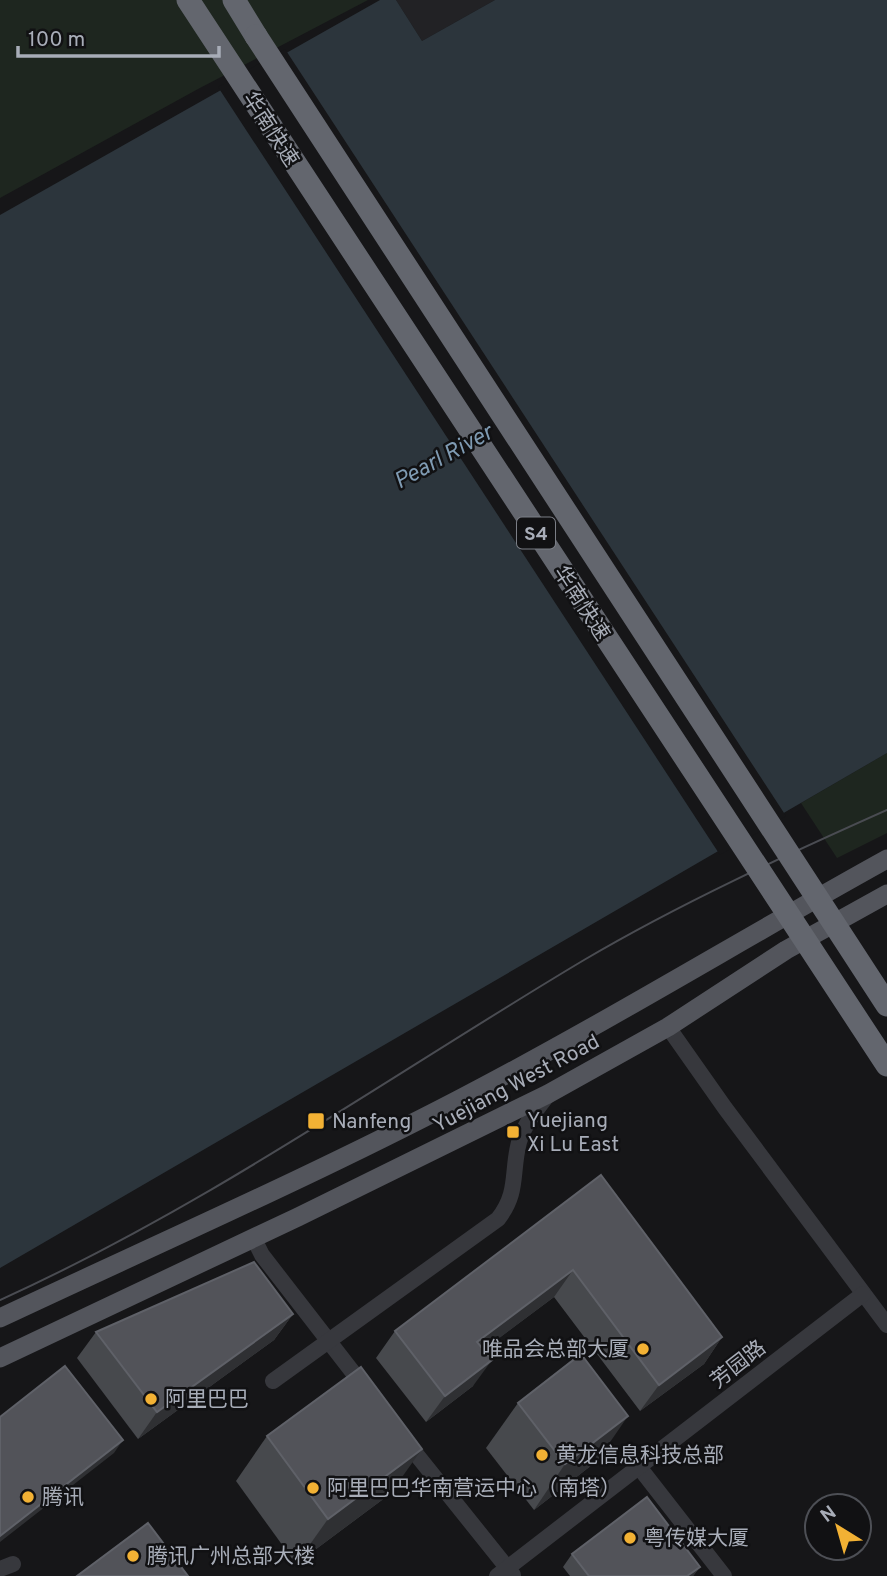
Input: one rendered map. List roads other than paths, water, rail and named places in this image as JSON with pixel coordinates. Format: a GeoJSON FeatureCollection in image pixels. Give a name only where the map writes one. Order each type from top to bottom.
{"type":"FeatureCollection","features":[{"type":"Feature","properties":{"kind":"highway","name":"华南快速"},"geometry":{"type":"LineString","coordinates":[[188,0],[887,1065]]}},
{"type":"Feature","properties":{"kind":"highway","name":"华南快速"},"geometry":{"type":"LineString","coordinates":[[234,0],[887,1005]]}},
{"type":"Feature","properties":{"kind":"main road","name":"Yuejiang West Road"},"geometry":{"type":"LineString","coordinates":[[0,1318],[457,1100],[607,1020],[765,926],[887,859]]}},
{"type":"Feature","properties":{"kind":"main road","name":"Yuejiang West Road"},"geometry":{"type":"LineString","coordinates":[[0,1358],[254,1238],[548,1094],[668,1027],[786,950],[887,894]]}},
{"type":"Feature","properties":{"kind":"street"},"geometry":{"type":"LineString","coordinates":[[668,1027],[887,1325]]}},
{"type":"Feature","properties":{"kind":"street"},"geometry":{"type":"LineString","coordinates":[[273,1381],[498,1219],[508,1206],[513,1193],[520,1140],[535,1111],[548,1094]]}},
{"type":"Feature","properties":{"kind":"street"},"geometry":{"type":"LineString","coordinates":[[254,1238],[262,1255],[370,1396]]}},
{"type":"Feature","properties":{"kind":"street","name":"芳园路"},"geometry":{"type":"LineString","coordinates":[[506,1573],[863,1293]]}},
{"type":"Feature","properties":{"kind":"street"},"geometry":{"type":"LineString","coordinates":[[396,1428],[506,1573]]}},
{"type":"Feature","properties":{"kind":"street"},"geometry":{"type":"LineString","coordinates":[[639,1467],[724,1576]]}},
{"type":"Feature","properties":{"kind":"street"},"geometry":{"type":"LineString","coordinates":[[0,1569],[13,1564],[6,1576]]}},
{"type":"Feature","properties":{"kind":"water","name":"Pearl River"},"geometry":{"type":"Polygon","coordinates":[[[380,0],[396,0],[422,41],[495,0],[887,0],[887,753],[0,1268],[0,215],[380,0]]]}},
{"type":"Feature","properties":{"kind":"tram line"},"geometry":{"type":"LineString","coordinates":[[0,1300],[151,1224],[224,1182],[621,939],[733,881],[887,810]]}},
{"type":"Feature","properties":{"kind":"place","name":"Nanfeng"},"geometry":{"type":"Point","coordinates":[316,1121]}},
{"type":"Feature","properties":{"kind":"place","name":"Yuejiang Xi Lu East"},"geometry":{"type":"Point","coordinates":[513,1132]}},
{"type":"Feature","properties":{"kind":"place","name":"唯品会总部大厦"},"geometry":{"type":"Point","coordinates":[643,1349]}},
{"type":"Feature","properties":{"kind":"place","name":"阿里巴巴"},"geometry":{"type":"Point","coordinates":[151,1399]}},
{"type":"Feature","properties":{"kind":"place","name":"黄龙信息科技总部"},"geometry":{"type":"Point","coordinates":[542,1455]}},
{"type":"Feature","properties":{"kind":"place","name":"阿里巴巴华南营运中心（南塔）"},"geometry":{"type":"Point","coordinates":[313,1488]}},
{"type":"Feature","properties":{"kind":"place","name":"腾讯"},"geometry":{"type":"Point","coordinates":[28,1497]}},
{"type":"Feature","properties":{"kind":"place","name":"粤传媒大厦"},"geometry":{"type":"Point","coordinates":[630,1538]}},
{"type":"Feature","properties":{"kind":"place","name":"腾讯广州总部大楼"},"geometry":{"type":"Point","coordinates":[133,1556]}}]}
